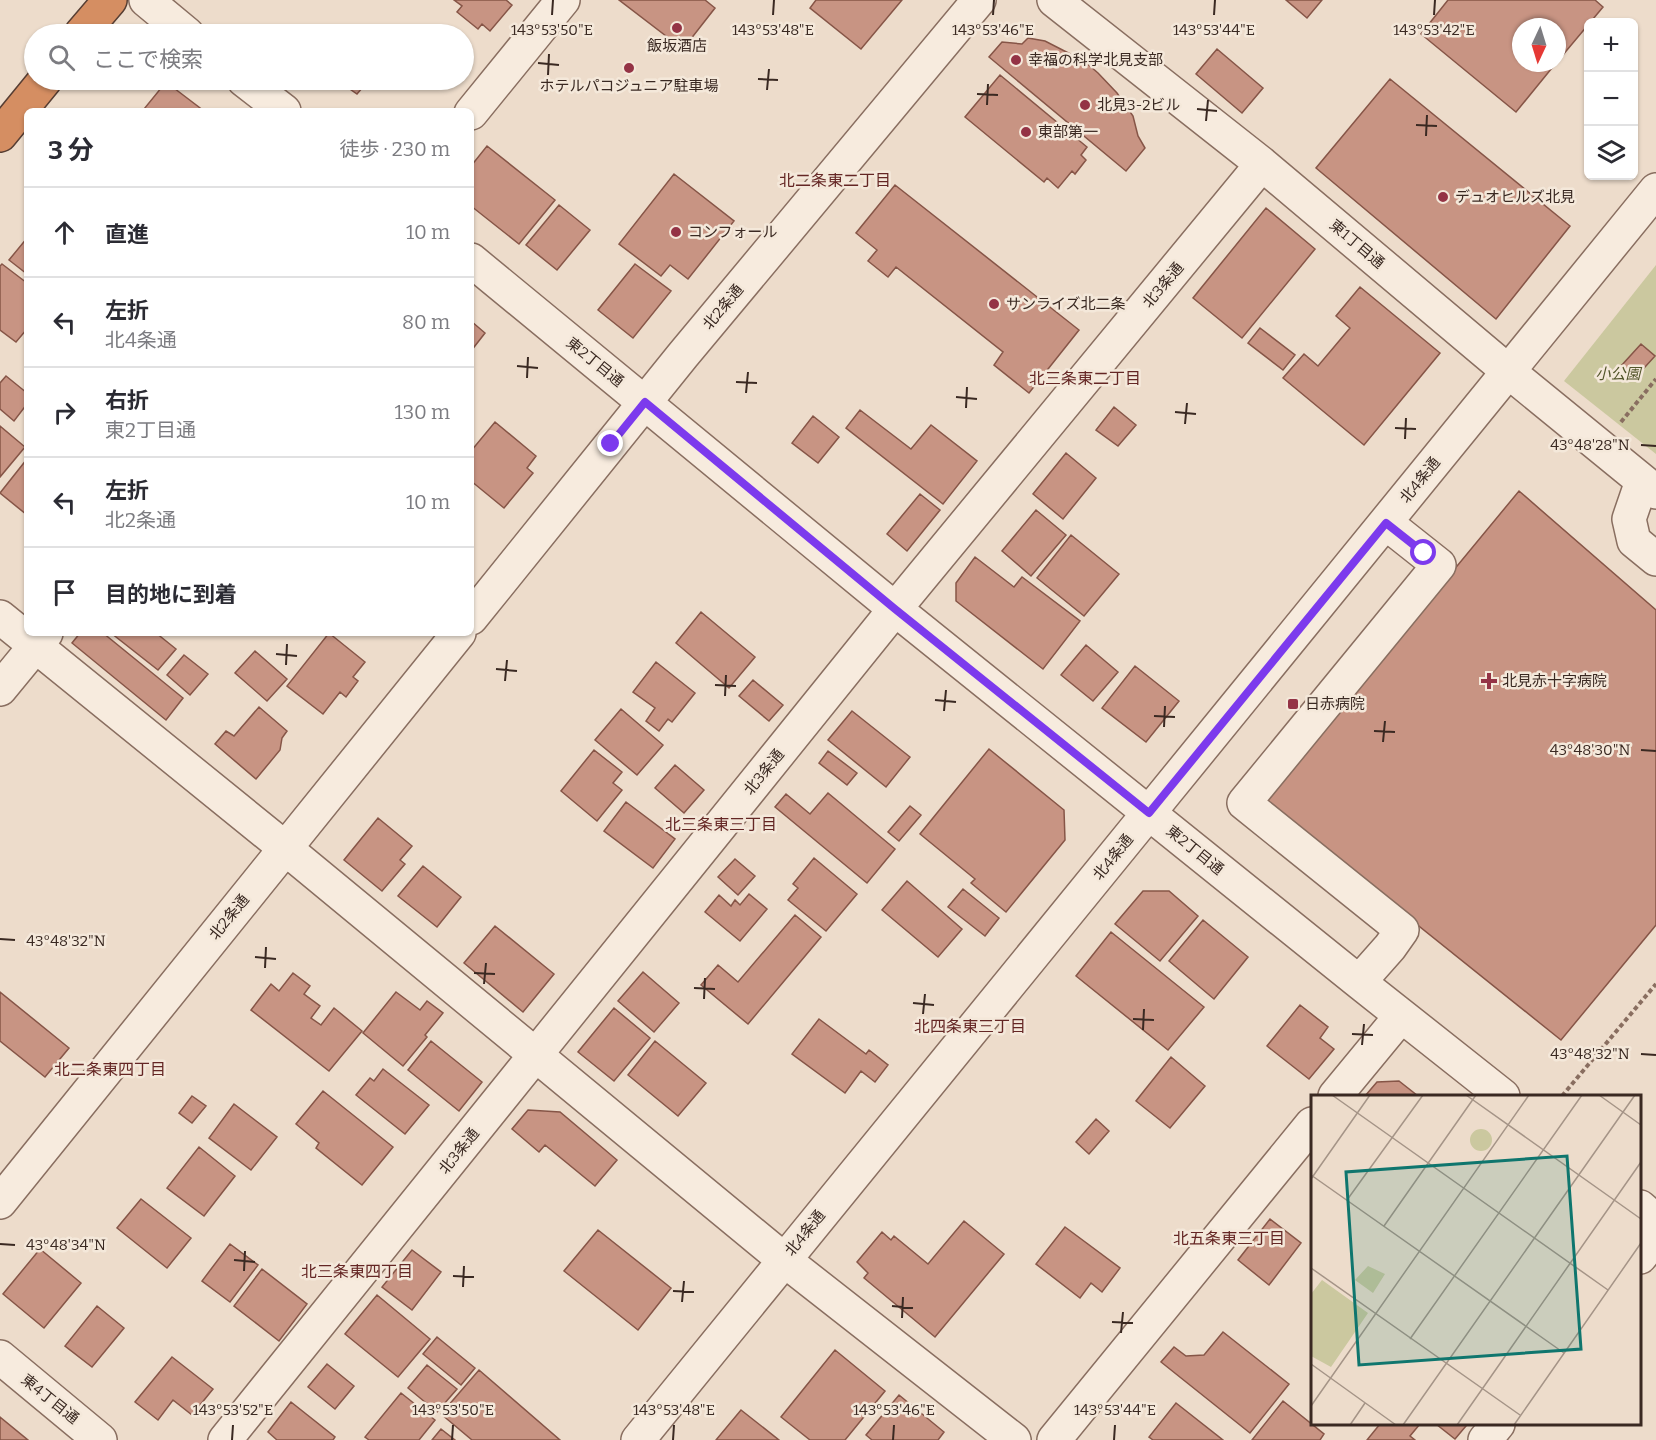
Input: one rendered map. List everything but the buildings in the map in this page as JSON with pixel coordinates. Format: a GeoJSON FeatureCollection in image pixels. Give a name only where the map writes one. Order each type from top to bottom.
{"type":"FeatureCollection","features":[{"type":"Feature","properties":{"kind":"highway"},"geometry":{"type":"LineString","coordinates":[[90,24],[110,0]]}},
{"type":"Feature","properties":{"kind":"highway"},"geometry":{"type":"LineString","coordinates":[[0,135],[37,90]]}},
{"type":"Feature","properties":{"kind":"street"},"geometry":{"type":"LineString","coordinates":[[146,0],[175,24]]}},
{"type":"Feature","properties":{"kind":"street"},"geometry":{"type":"LineString","coordinates":[[474,109],[563,0]]}},
{"type":"Feature","properties":{"kind":"street","name":"北2条通"},"geometry":{"type":"LineString","coordinates":[[474,614],[645,402],[979,0]]}},
{"type":"Feature","properties":{"kind":"street","name":"東1丁目通"},"geometry":{"type":"LineString","coordinates":[[1054,0],[1262,164],[1649,487]]}},
{"type":"Feature","properties":{"kind":"street"},"geometry":{"type":"LineString","coordinates":[[257,90],[280,108]]}},
{"type":"Feature","properties":{"kind":"street","name":"北3条通"},"geometry":{"type":"LineString","coordinates":[[225,1440],[895,609],[1262,164]]}},
{"type":"Feature","properties":{"kind":"street","name":"北4条通"},"geometry":{"type":"LineString","coordinates":[[638,1440],[783,1259],[1656,190]]}},
{"type":"Feature","properties":{"kind":"street","name":"東2丁目通"},"geometry":{"type":"LineString","coordinates":[[474,262],[895,609],[1502,1095]]}},
{"type":"Feature","properties":{"kind":"street"},"geometry":{"type":"LineString","coordinates":[[1649,487],[1629,519],[1634,541],[1656,559]]}},
{"type":"Feature","properties":{"kind":"street"},"geometry":{"type":"LineString","coordinates":[[1359,982],[1402,930],[1244,803],[1439,565],[1386,523]]}},
{"type":"Feature","properties":{"kind":"street"},"geometry":{"type":"LineString","coordinates":[[0,617],[24,630]]}},
{"type":"Feature","properties":{"kind":"street","name":"北2条通"},"geometry":{"type":"LineString","coordinates":[[0,1202],[457,636]]}},
{"type":"Feature","properties":{"kind":"street"},"geometry":{"type":"LineString","coordinates":[[0,689],[41,639],[285,848],[783,1259],[1014,1440]]}},
{"type":"Feature","properties":{"kind":"street"},"geometry":{"type":"LineString","coordinates":[[1336,1095],[1401,1016]]}},
{"type":"Feature","properties":{"kind":"street"},"geometry":{"type":"LineString","coordinates":[[1054,1440],[1311,1125]]}},
{"type":"Feature","properties":{"kind":"street"},"geometry":{"type":"LineString","coordinates":[[1641,1208],[1656,1221]]}},
{"type":"Feature","properties":{"kind":"street"},"geometry":{"type":"LineString","coordinates":[[1641,1256],[1656,1238]]}},
{"type":"Feature","properties":{"kind":"street","name":"東4丁目通"},"geometry":{"type":"LineString","coordinates":[[0,1357],[100,1440]]}},
{"type":"Feature","properties":{"kind":"street"},"geometry":{"type":"LineString","coordinates":[[1485,1440],[1497,1425]]}},
{"type":"Feature","properties":{"kind":"path"},"geometry":{"type":"LineString","coordinates":[[1619,425],[1656,379]]}},
{"type":"Feature","properties":{"kind":"path"},"geometry":{"type":"LineString","coordinates":[[1563,1095],[1656,984]]}},
{"type":"Feature","properties":{"kind":"green space","name":"小公園"},"geometry":{"type":"Polygon","coordinates":[[[1656,265],[1656,454],[1564,381],[1656,265]]]}},
{"type":"Feature","properties":{"kind":"place","name":"飯坂酒店"},"geometry":{"type":"Point","coordinates":[677,28]}},
{"type":"Feature","properties":{"kind":"place","name":"幸福の科学北見支部"},"geometry":{"type":"Point","coordinates":[1016,60]}},
{"type":"Feature","properties":{"kind":"place","name":"ホテルパコジュニア駐車場"},"geometry":{"type":"Point","coordinates":[629,68]}},
{"type":"Feature","properties":{"kind":"place","name":"北見3-2ビル"},"geometry":{"type":"Point","coordinates":[1085,105]}},
{"type":"Feature","properties":{"kind":"place","name":"東部第一"},"geometry":{"type":"Point","coordinates":[1026,132]}},
{"type":"Feature","properties":{"kind":"place","name":"デュオヒルズ北見"},"geometry":{"type":"Point","coordinates":[1443,197]}},
{"type":"Feature","properties":{"kind":"place","name":"コンフォール"},"geometry":{"type":"Point","coordinates":[676,232]}},
{"type":"Feature","properties":{"kind":"place","name":"サンライズ北二条"},"geometry":{"type":"Point","coordinates":[994,304]}},
{"type":"Feature","properties":{"kind":"place","name":"北見赤十字病院"},"geometry":{"type":"Point","coordinates":[1489,681]}},
{"type":"Feature","properties":{"kind":"place","name":"日赤病院"},"geometry":{"type":"Point","coordinates":[1293,704]}},
{"type":"Feature","properties":{"kind":"district","name":"北二条東二丁目"},"geometry":{"type":"Point","coordinates":[835,180]}},
{"type":"Feature","properties":{"kind":"district","name":"北三条東二丁目"},"geometry":{"type":"Point","coordinates":[1085,378]}},
{"type":"Feature","properties":{"kind":"district","name":"北三条東三丁目"},"geometry":{"type":"Point","coordinates":[721,824]}},
{"type":"Feature","properties":{"kind":"district","name":"北四条東三丁目"},"geometry":{"type":"Point","coordinates":[970,1026]}},
{"type":"Feature","properties":{"kind":"district","name":"北二条東四丁目"},"geometry":{"type":"Point","coordinates":[110,1069]}},
{"type":"Feature","properties":{"kind":"district","name":"北五条東三丁目"},"geometry":{"type":"Point","coordinates":[1229,1238]}},
{"type":"Feature","properties":{"kind":"district","name":"北三条東四丁目"},"geometry":{"type":"Point","coordinates":[357,1271]}},
{"type":"Feature","properties":{"kind":"route"},"geometry":{"type":"LineString","coordinates":[[611,444],[645,402],[895,609],[1149,813],[1386,523],[1424,553]]}}]}
